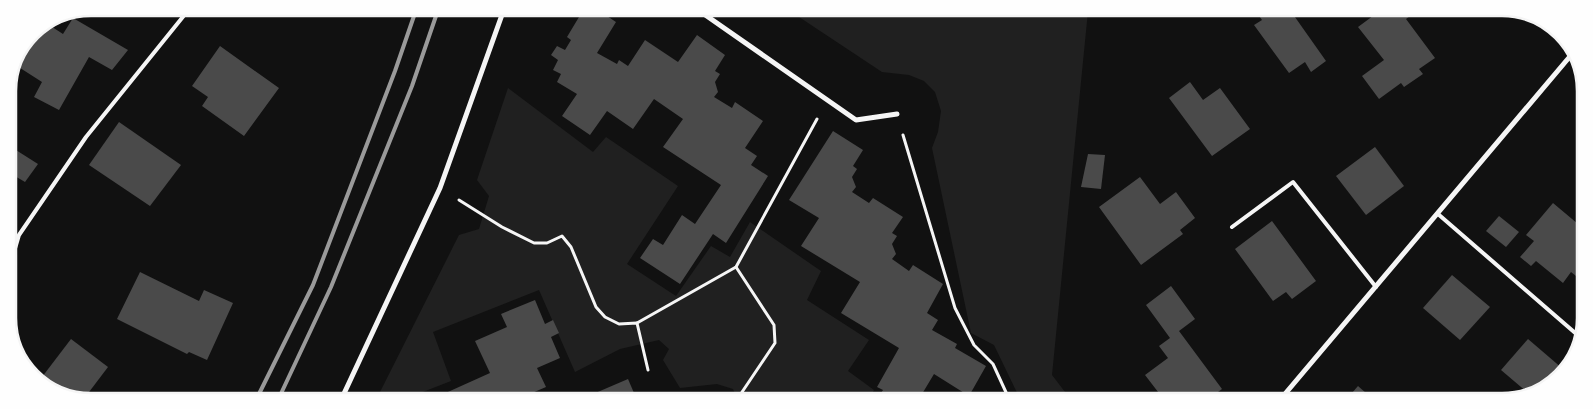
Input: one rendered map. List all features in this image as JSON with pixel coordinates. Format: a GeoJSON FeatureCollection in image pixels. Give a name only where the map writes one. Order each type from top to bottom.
{"type":"FeatureCollection","features":[{"type":"Feature","properties":{"kind":"street"},"geometry":{"type":"LineString","coordinates":[[344,393],[440,188],[502,16]]}},
{"type":"Feature","properties":{"kind":"street"},"geometry":{"type":"LineString","coordinates":[[707,16],[856,120],[897,114]]}},
{"type":"Feature","properties":{"kind":"street"},"geometry":{"type":"LineString","coordinates":[[1286,393],[1569,58]]}},
{"type":"Feature","properties":{"kind":"lane"},"geometry":{"type":"LineString","coordinates":[[16,245],[19,235],[86,137],[184,16]]}},
{"type":"Feature","properties":{"kind":"lane"},"geometry":{"type":"LineString","coordinates":[[1232,227],[1293,182],[1376,287]]}},
{"type":"Feature","properties":{"kind":"lane"},"geometry":{"type":"LineString","coordinates":[[1438,214],[1575,333]]}},
{"type":"Feature","properties":{"kind":"path"},"geometry":{"type":"LineString","coordinates":[[440,188],[502,228],[534,243],[547,242],[562,236],[571,247],[596,307],[605,316],[619,324],[637,323],[736,267],[827,100]]}},
{"type":"Feature","properties":{"kind":"path"},"geometry":{"type":"LineString","coordinates":[[897,114],[955,308],[974,345],[993,364],[1006,393]]}},
{"type":"Feature","properties":{"kind":"path"},"geometry":{"type":"LineString","coordinates":[[736,267],[774,325],[774,343],[741,393]]}},
{"type":"Feature","properties":{"kind":"path"},"geometry":{"type":"LineString","coordinates":[[637,323],[648,370]]}},
{"type":"Feature","properties":{"kind":"shaded area"},"geometry":{"type":"Polygon","coordinates":[[[798,16],[1088,16],[1052,375],[1066,393],[1017,393],[994,345],[971,333],[932,148],[938,132],[941,111],[935,92],[924,81],[909,75],[882,72],[798,16]]]}},
{"type":"Feature","properties":{"kind":"shaded area"},"geometry":{"type":"Polygon","coordinates":[[[508,88],[593,152],[606,137],[678,186],[627,264],[676,296],[711,246],[730,257],[750,222],[821,271],[807,300],[869,340],[848,371],[874,390],[872,393],[735,393],[733,389],[717,384],[680,388],[663,360],[669,349],[659,340],[620,349],[575,372],[539,290],[433,332],[451,381],[420,393],[380,393],[459,235],[479,229],[489,196],[477,180],[508,88]]]}},
{"type":"Feature","properties":{"kind":"building"},"geometry":{"type":"Polygon","coordinates":[[[580,16],[607,16],[616,22],[597,53],[617,64],[619,60],[628,66],[645,40],[678,62],[697,35],[725,55],[715,71],[720,74],[715,82],[718,92],[714,97],[732,108],[735,102],[763,121],[745,148],[757,156],[751,165],[768,176],[726,243],[713,234],[680,284],[640,258],[653,239],[663,245],[682,215],[695,224],[721,185],[663,147],[683,119],[654,99],[633,129],[607,111],[590,135],[562,116],[577,94],[557,82],[561,74],[553,70],[558,60],[551,55],[557,46],[565,50],[571,40],[567,37],[580,16]]]}},
{"type":"Feature","properties":{"kind":"building"},"geometry":{"type":"Polygon","coordinates":[[[1259,16],[1294,16],[1326,61],[1311,72],[1305,62],[1289,73],[1254,25],[1262,20],[1259,16]]]}},
{"type":"Feature","properties":{"kind":"building"},"geometry":{"type":"Polygon","coordinates":[[[1373,16],[1410,16],[1406,19],[1435,58],[1419,69],[1423,74],[1404,87],[1401,83],[1379,99],[1362,76],[1384,60],[1358,27],[1373,16]]]}},
{"type":"Feature","properties":{"kind":"building"},"geometry":{"type":"Polygon","coordinates":[[[74,19],[128,50],[112,70],[89,57],[59,110],[34,97],[42,82],[21,68],[29,50],[38,38],[53,27],[63,34],[74,19]]]}},
{"type":"Feature","properties":{"kind":"building"},"geometry":{"type":"Polygon","coordinates":[[[220,46],[279,88],[244,136],[202,106],[208,97],[192,86],[220,46]]]}},
{"type":"Feature","properties":{"kind":"building"},"geometry":{"type":"Polygon","coordinates":[[[1190,82],[1203,100],[1220,88],[1250,129],[1212,156],[1169,98],[1190,82]]]}},
{"type":"Feature","properties":{"kind":"building"},"geometry":{"type":"Polygon","coordinates":[[[119,122],[181,165],[150,206],[89,165],[119,122]]]}},
{"type":"Feature","properties":{"kind":"building"},"geometry":{"type":"Polygon","coordinates":[[[833,131],[863,150],[853,166],[857,169],[852,177],[856,187],[852,192],[869,203],[873,198],[903,217],[892,233],[897,236],[892,244],[896,254],[892,259],[909,271],[913,265],[943,284],[927,313],[938,320],[932,330],[957,344],[955,348],[986,366],[971,393],[964,393],[934,374],[923,393],[881,393],[883,390],[877,387],[899,348],[841,313],[860,282],[801,246],[819,218],[789,200],[833,131]]]}},
{"type":"Feature","properties":{"kind":"building"},"geometry":{"type":"Polygon","coordinates":[[[1375,147],[1404,186],[1366,215],[1336,176],[1375,147]]]}},
{"type":"Feature","properties":{"kind":"building"},"geometry":{"type":"Polygon","coordinates":[[[16,150],[38,164],[25,182],[16,177],[16,150]]]}},
{"type":"Feature","properties":{"kind":"building"},"geometry":{"type":"Polygon","coordinates":[[[1088,154],[1105,155],[1101,189],[1081,187],[1088,154]]]}},
{"type":"Feature","properties":{"kind":"building"},"geometry":{"type":"Polygon","coordinates":[[[1140,177],[1160,204],[1176,192],[1195,218],[1180,230],[1183,234],[1141,265],[1099,207],[1140,177]]]}},
{"type":"Feature","properties":{"kind":"building"},"geometry":{"type":"Polygon","coordinates":[[[1553,203],[1577,223],[1577,275],[1571,272],[1563,283],[1536,261],[1531,266],[1520,257],[1534,241],[1526,235],[1553,203]]]}},
{"type":"Feature","properties":{"kind":"building"},"geometry":{"type":"Polygon","coordinates":[[[1499,216],[1519,232],[1506,247],[1486,231],[1499,216]]]}},
{"type":"Feature","properties":{"kind":"building"},"geometry":{"type":"Polygon","coordinates":[[[1272,221],[1316,281],[1292,299],[1286,292],[1273,301],[1235,249],[1272,221]]]}},
{"type":"Feature","properties":{"kind":"building"},"geometry":{"type":"Polygon","coordinates":[[[140,272],[199,301],[204,290],[233,303],[207,360],[189,352],[187,354],[117,319],[140,272]]]}},
{"type":"Feature","properties":{"kind":"building"},"geometry":{"type":"Polygon","coordinates":[[[1452,275],[1490,307],[1460,340],[1423,308],[1452,275]]]}},
{"type":"Feature","properties":{"kind":"building"},"geometry":{"type":"Polygon","coordinates":[[[1171,286],[1195,319],[1179,331],[1222,389],[1217,393],[1159,393],[1145,375],[1168,358],[1159,346],[1170,338],[1146,305],[1171,286]]]}},
{"type":"Feature","properties":{"kind":"building"},"geometry":{"type":"Polygon","coordinates":[[[535,300],[545,324],[553,320],[559,333],[551,337],[560,358],[537,368],[546,387],[532,393],[446,393],[490,373],[475,341],[507,327],[501,314],[535,300]]]}},
{"type":"Feature","properties":{"kind":"building"},"geometry":{"type":"Polygon","coordinates":[[[71,339],[108,367],[89,393],[67,389],[43,375],[71,339]]]}},
{"type":"Feature","properties":{"kind":"building"},"geometry":{"type":"Polygon","coordinates":[[[1528,339],[1559,365],[1543,380],[1524,389],[1501,370],[1528,339]]]}},
{"type":"Feature","properties":{"kind":"building"},"geometry":{"type":"Polygon","coordinates":[[[628,379],[634,393],[595,393],[628,379]]]}},
{"type":"Feature","properties":{"kind":"building"},"geometry":{"type":"Polygon","coordinates":[[[1358,386],[1366,393],[1352,393],[1358,386]]]}},
{"type":"Feature","properties":{"kind":"railway"},"geometry":{"type":"LineString","coordinates":[[259,393],[313,285],[395,71],[414,16]]}},
{"type":"Feature","properties":{"kind":"railway"},"geometry":{"type":"LineString","coordinates":[[281,393],[331,287],[412,86],[436,16]]}}]}
